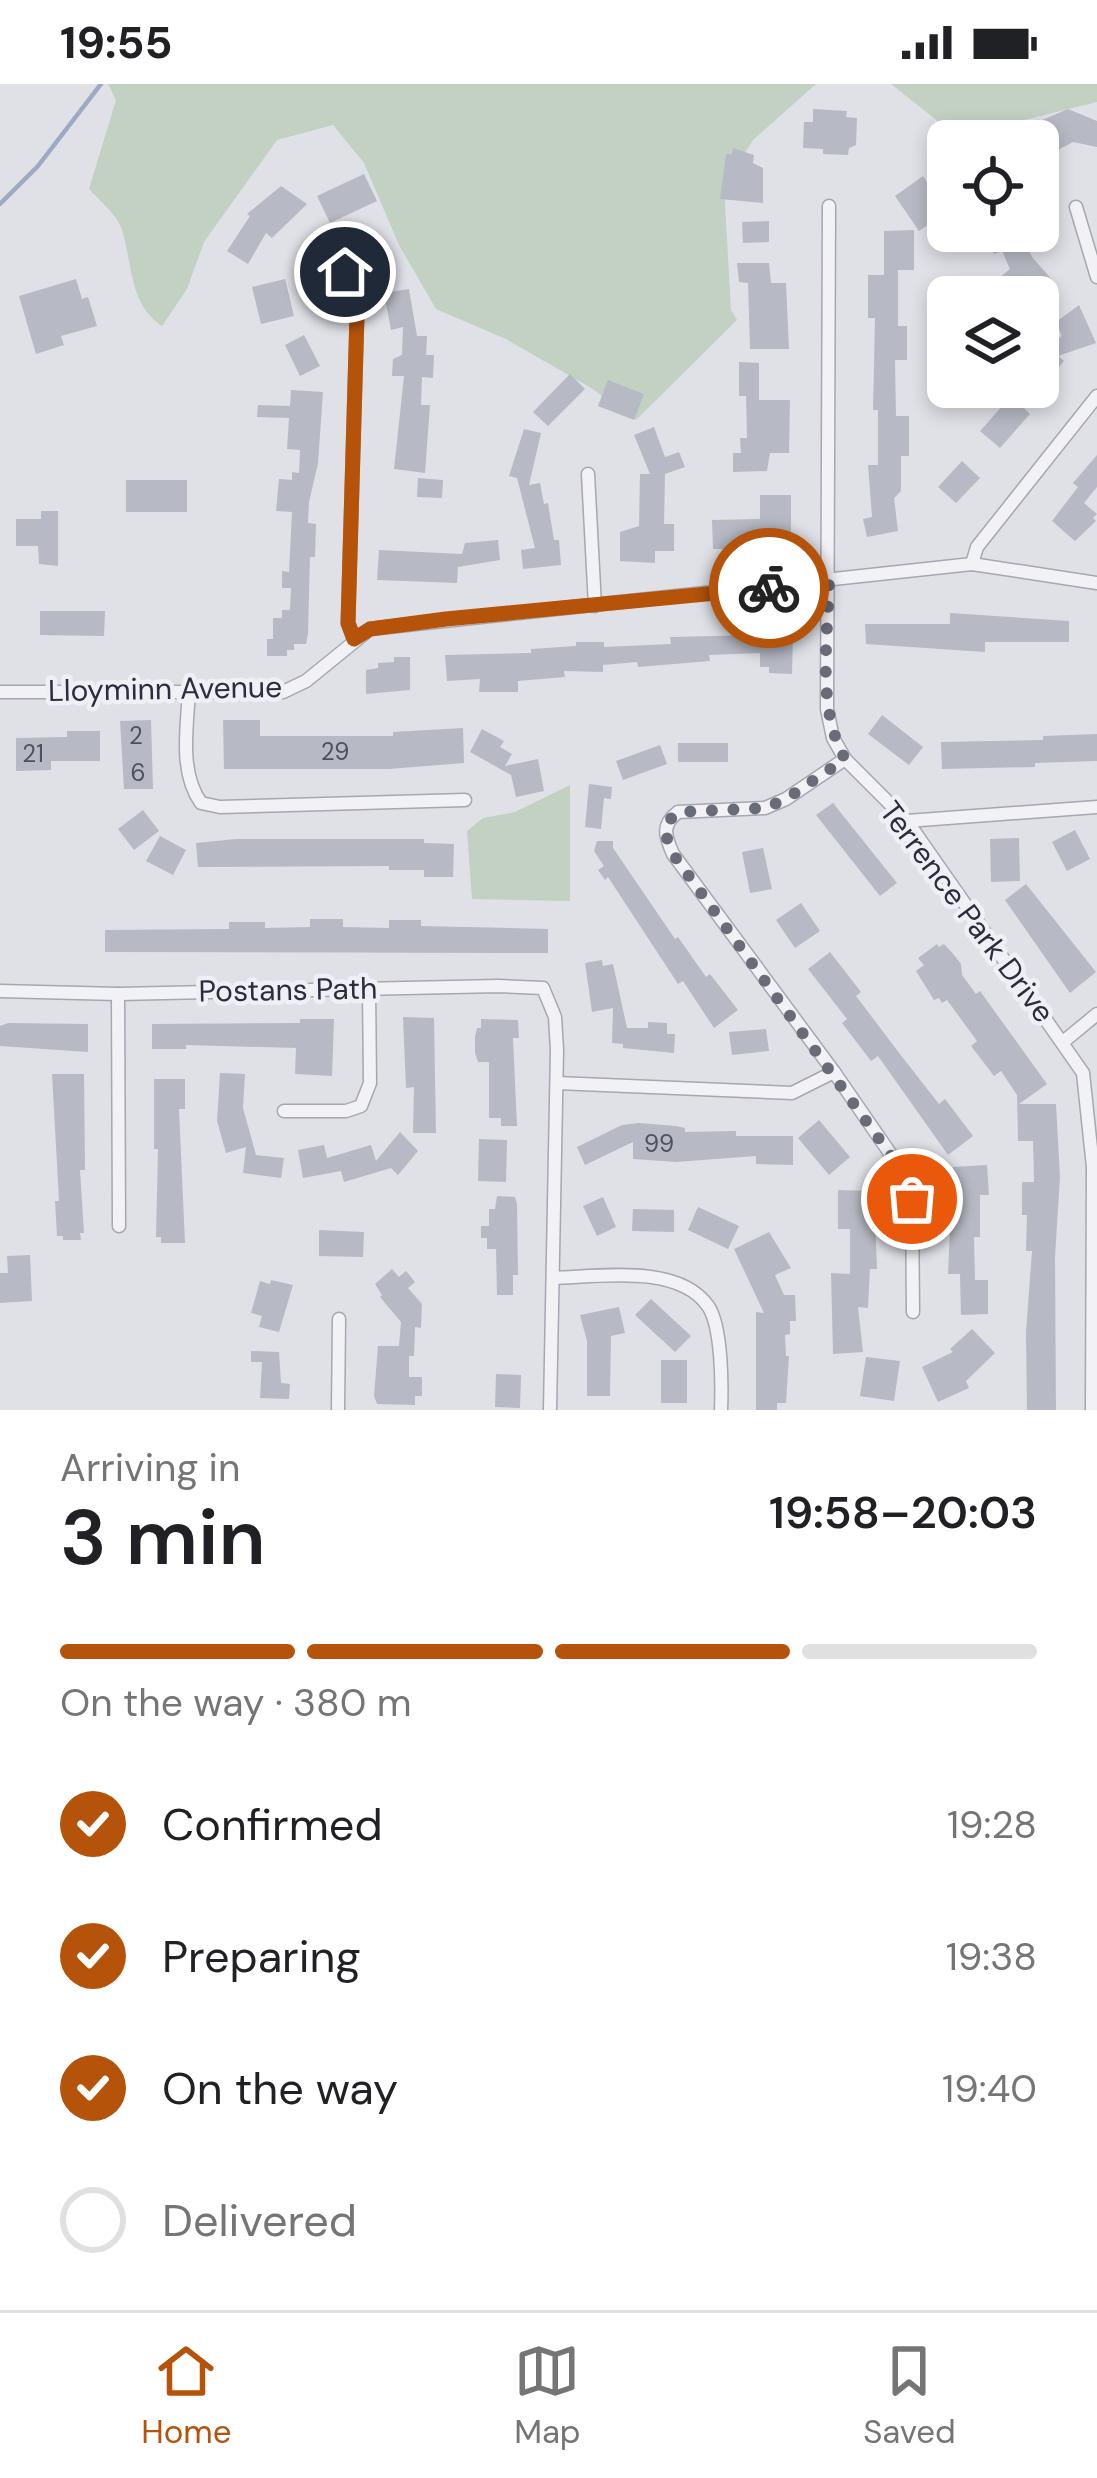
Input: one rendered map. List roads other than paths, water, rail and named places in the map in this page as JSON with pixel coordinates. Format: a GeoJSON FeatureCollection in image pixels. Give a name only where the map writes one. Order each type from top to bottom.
{"type":"FeatureCollection","features":[{"type":"Feature","properties":{"kind":"street","name":"Terrence Park Drive"},"geometry":{"type":"LineString","coordinates":[[829,206],[827,709],[833,737],[845,759],[907,821],[1084,1073],[1095,1167],[1092,1410]]}},
{"type":"Feature","properties":{"kind":"street"},"geometry":{"type":"LineString","coordinates":[[1076,207],[1097,277]]}},
{"type":"Feature","properties":{"kind":"street"},"geometry":{"type":"LineString","coordinates":[[345,272],[357,315],[348,623],[354,639]]}},
{"type":"Feature","properties":{"kind":"street"},"geometry":{"type":"LineString","coordinates":[[972,564],[977,547],[1097,396]]}},
{"type":"Feature","properties":{"kind":"street"},"geometry":{"type":"LineString","coordinates":[[589,474],[595,607]]}},
{"type":"Feature","properties":{"kind":"street","name":"Lloyminn Avenue"},"geometry":{"type":"LineString","coordinates":[[0,692],[284,692],[306,681],[370,629],[972,564],[1097,584]]}},
{"type":"Feature","properties":{"kind":"street"},"geometry":{"type":"LineString","coordinates":[[189,691],[187,768],[190,788],[201,803],[220,807],[465,800]]}},
{"type":"Feature","properties":{"kind":"street"},"geometry":{"type":"LineString","coordinates":[[845,759],[765,808],[678,812],[668,820],[664,835],[673,854],[903,1172],[912,1199],[913,1312]]}},
{"type":"Feature","properties":{"kind":"street"},"geometry":{"type":"LineString","coordinates":[[907,821],[1097,807]]}},
{"type":"Feature","properties":{"kind":"street"},"geometry":{"type":"LineString","coordinates":[[284,1111],[346,1111],[361,1106],[370,1083],[369,987]]}},
{"type":"Feature","properties":{"kind":"street","name":"Postans Path"},"geometry":{"type":"LineString","coordinates":[[0,991],[118,994],[543,988],[555,1017],[557,1083]]}},
{"type":"Feature","properties":{"kind":"street"},"geometry":{"type":"LineString","coordinates":[[118,994],[119,1226]]}},
{"type":"Feature","properties":{"kind":"street"},"geometry":{"type":"LineString","coordinates":[[1063,1042],[1097,1013]]}},
{"type":"Feature","properties":{"kind":"street"},"geometry":{"type":"LineString","coordinates":[[550,1410],[557,1083],[792,1093],[834,1072]]}},
{"type":"Feature","properties":{"kind":"street"},"geometry":{"type":"LineString","coordinates":[[553,1278],[664,1280],[692,1291],[710,1308],[722,1410]]}},
{"type":"Feature","properties":{"kind":"street"},"geometry":{"type":"LineString","coordinates":[[338,1410],[339,1319]]}},
{"type":"Feature","properties":{"kind":"waterway"},"geometry":{"type":"LineString","coordinates":[[0,204],[38,166],[101,84]]}}]}
